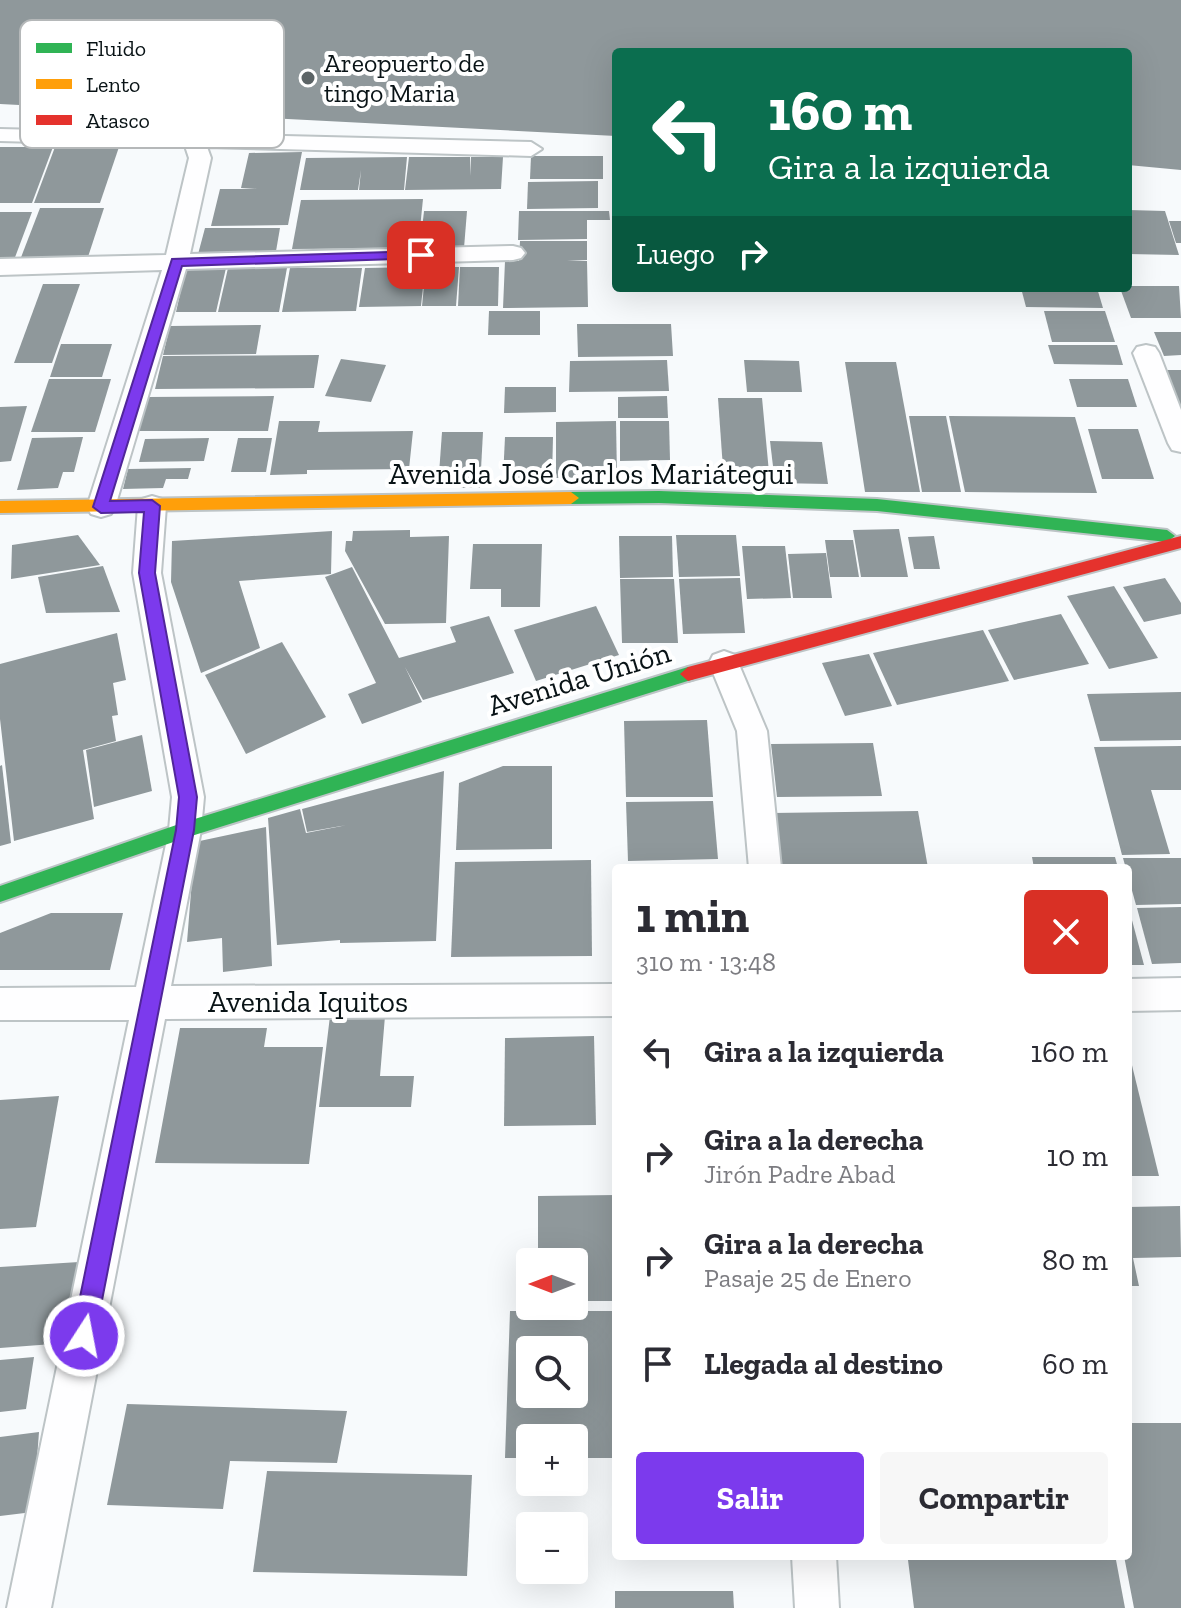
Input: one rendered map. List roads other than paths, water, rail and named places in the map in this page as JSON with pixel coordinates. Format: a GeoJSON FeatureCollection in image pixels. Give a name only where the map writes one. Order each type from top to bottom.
{"type":"FeatureCollection","features":[{"type":"Feature","properties":{"kind":"street"},"geometry":{"type":"LineString","coordinates":[[0,135],[20,136]]}},
{"type":"Feature","properties":{"kind":"street"},"geometry":{"type":"LineString","coordinates":[[284,143],[531,149]]}},
{"type":"Feature","properties":{"kind":"street"},"geometry":{"type":"LineString","coordinates":[[101,507],[176,262],[200,158],[196,148]]}},
{"type":"Feature","properties":{"kind":"street"},"geometry":{"type":"LineString","coordinates":[[0,267],[513,253]]}},
{"type":"Feature","properties":{"kind":"street"},"geometry":{"type":"LineString","coordinates":[[1146,353],[1181,443]]}},
{"type":"Feature","properties":{"kind":"street","name":"Avenida José Carlos Mariátegui"},"geometry":{"type":"LineString","coordinates":[[0,507],[659,497],[877,505],[1181,540]]}},
{"type":"Feature","properties":{"kind":"street"},"geometry":{"type":"LineString","coordinates":[[29,1608],[185,830],[188,797],[147,573],[152,506]]}},
{"type":"Feature","properties":{"kind":"street","name":"Avenida Unión"},"geometry":{"type":"LineString","coordinates":[[0,894],[185,830],[724,663],[1181,540]]}},
{"type":"Feature","properties":{"kind":"street"},"geometry":{"type":"LineString","coordinates":[[724,663],[752,731],[765,864]]}},
{"type":"Feature","properties":{"kind":"street"},"geometry":{"type":"LineString","coordinates":[[1132,995],[1181,994]]}},
{"type":"Feature","properties":{"kind":"street","name":"Avenida Iquitos"},"geometry":{"type":"LineString","coordinates":[[0,1004],[612,1000]]}},
{"type":"Feature","properties":{"kind":"street"},"geometry":{"type":"LineString","coordinates":[[814,1560],[817,1608]]}},
{"type":"Feature","properties":{"kind":"place","name":"Areopuerto de tingo Maria"},"geometry":{"type":"Point","coordinates":[308,78]}}]}
